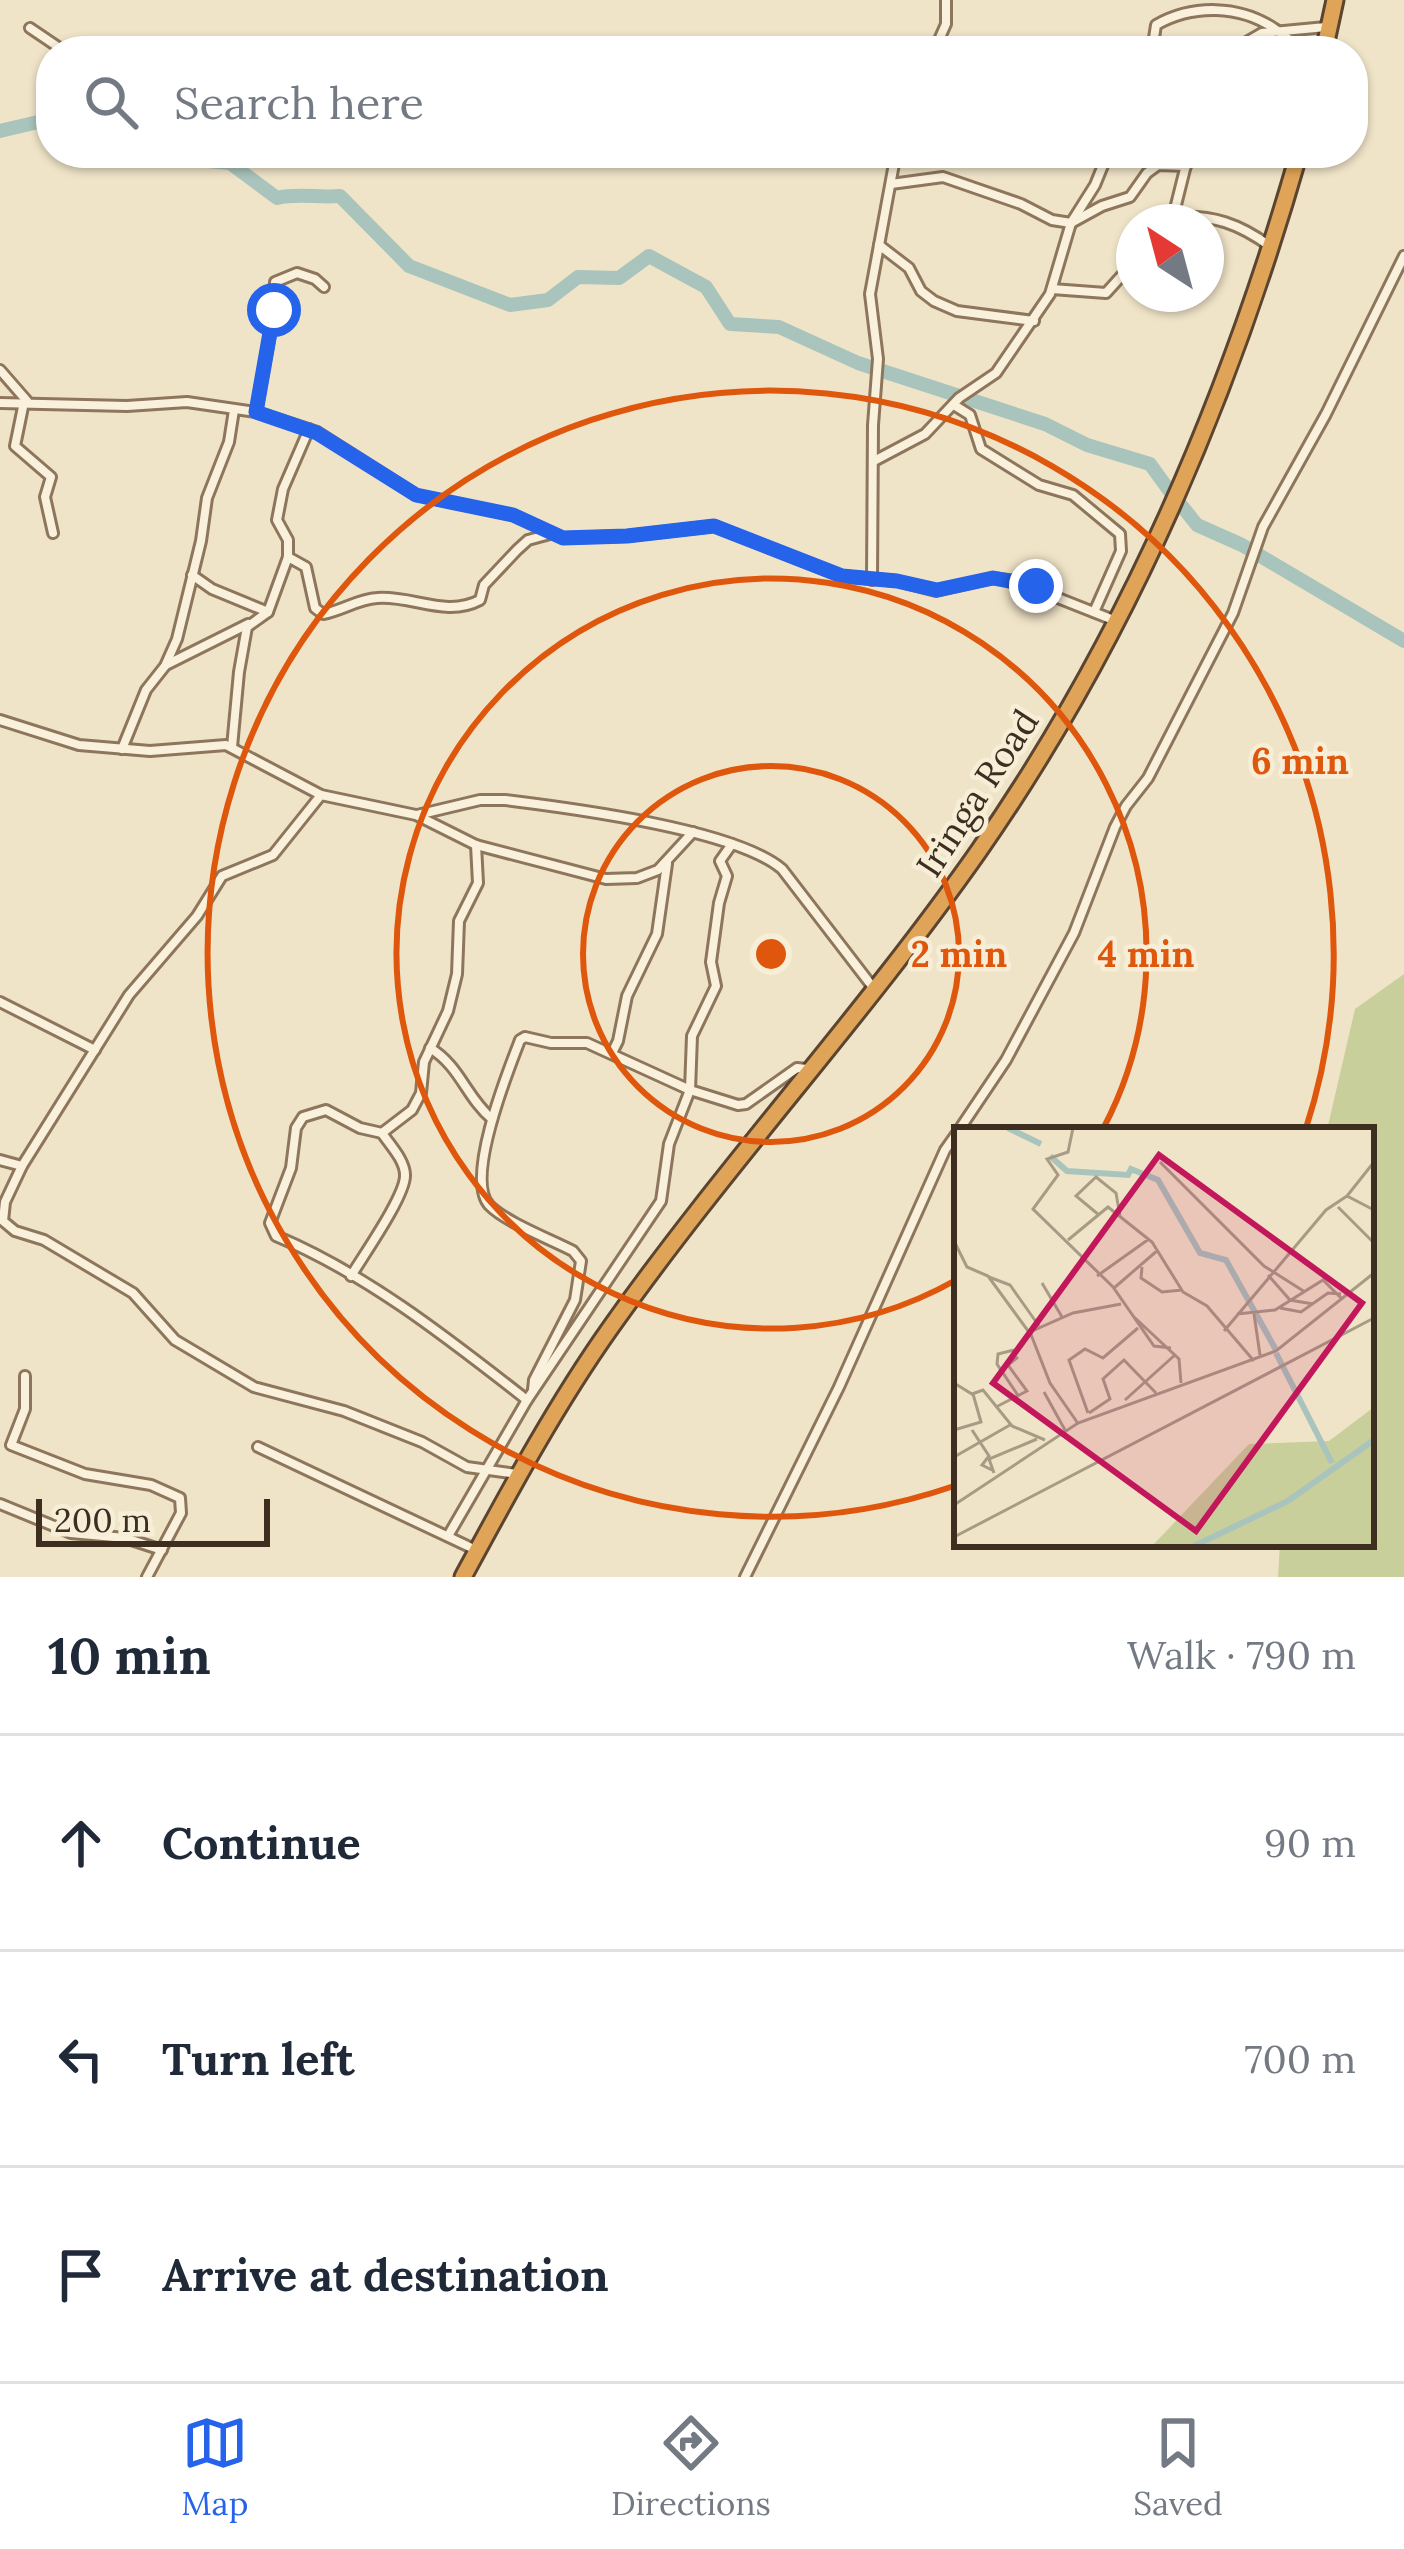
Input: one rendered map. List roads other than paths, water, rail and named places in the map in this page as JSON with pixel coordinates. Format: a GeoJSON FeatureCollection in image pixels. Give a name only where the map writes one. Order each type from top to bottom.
{"type":"FeatureCollection","features":[{"type":"Feature","properties":{"kind":"highway"},"geometry":{"type":"LineString","coordinates":[[1327,36],[1335,0]]}},
{"type":"Feature","properties":{"kind":"highway","name":"Iringa Road"},"geometry":{"type":"LineString","coordinates":[[463,1577],[518,1474],[610,1328],[876,991],[1008,807],[1117,622],[1206,430],[1295,168]]}},
{"type":"Feature","properties":{"kind":"street"},"geometry":{"type":"LineString","coordinates":[[940,36],[946,0]]}},
{"type":"Feature","properties":{"kind":"street"},"geometry":{"type":"LineString","coordinates":[[1154,36],[1156,26],[1183,14],[1230,10],[1286,36]]}},
{"type":"Feature","properties":{"kind":"street"},"geometry":{"type":"LineString","coordinates":[[1257,36],[1329,27]]}},
{"type":"Feature","properties":{"kind":"street"},"geometry":{"type":"LineString","coordinates":[[30,28],[42,36]]}},
{"type":"Feature","properties":{"kind":"street"},"geometry":{"type":"LineString","coordinates":[[872,580],[878,359],[870,294],[893,168]]}},
{"type":"Feature","properties":{"kind":"street"},"geometry":{"type":"LineString","coordinates":[[874,461],[925,434],[952,405],[994,376],[1052,289],[1071,223],[1102,168]]}},
{"type":"Feature","properties":{"kind":"street"},"geometry":{"type":"LineString","coordinates":[[890,184],[943,177],[1052,220],[1071,223],[1130,197],[1154,168]]}},
{"type":"Feature","properties":{"kind":"street"},"geometry":{"type":"LineString","coordinates":[[1177,204],[1186,168]]}},
{"type":"Feature","properties":{"kind":"street"},"geometry":{"type":"LineString","coordinates":[[1224,221],[1271,247]]}},
{"type":"Feature","properties":{"kind":"street"},"geometry":{"type":"LineString","coordinates":[[878,244],[909,268],[921,291],[934,302],[957,311],[1034,321]]}},
{"type":"Feature","properties":{"kind":"street"},"geometry":{"type":"LineString","coordinates":[[962,1127],[1064,953],[1120,816],[1158,760],[1233,613],[1263,526],[1326,414],[1404,256]]}},
{"type":"Feature","properties":{"kind":"street"},"geometry":{"type":"LineString","coordinates":[[256,412],[275,282],[297,273],[323,287]]}},
{"type":"Feature","properties":{"kind":"street"},"geometry":{"type":"LineString","coordinates":[[1052,289],[1106,293],[1116,282]]}},
{"type":"Feature","properties":{"kind":"street"},"geometry":{"type":"LineString","coordinates":[[0,370],[26,402]]}},
{"type":"Feature","properties":{"kind":"street"},"geometry":{"type":"LineString","coordinates":[[26,402],[15,446],[51,477],[44,497],[53,533]]}},
{"type":"Feature","properties":{"kind":"street"},"geometry":{"type":"LineString","coordinates":[[0,404],[187,402],[256,412],[309,429],[416,495],[513,515],[563,538],[714,526],[828,572],[937,590],[993,578],[1015,581],[1117,622]]}},
{"type":"Feature","properties":{"kind":"street"},"geometry":{"type":"LineString","coordinates":[[952,405],[970,415],[981,449],[1039,485],[1076,498],[1120,534],[1121,551],[1094,612]]}},
{"type":"Feature","properties":{"kind":"street"},"geometry":{"type":"LineString","coordinates":[[122,749],[146,690],[165,666],[176,639],[204,509],[229,442],[234,410]]}},
{"type":"Feature","properties":{"kind":"street"},"geometry":{"type":"LineString","coordinates":[[165,666],[268,612],[288,557],[287,538],[277,520],[283,489],[309,429]]}},
{"type":"Feature","properties":{"kind":"street"},"geometry":{"type":"LineString","coordinates":[[288,557],[306,567],[315,608],[322,614],[377,598],[464,606],[480,600],[487,581],[524,543],[550,534]]}},
{"type":"Feature","properties":{"kind":"street"},"geometry":{"type":"LineString","coordinates":[[192,575],[212,589],[268,612]]}},
{"type":"Feature","properties":{"kind":"street"},"geometry":{"type":"LineString","coordinates":[[232,747],[238,672],[248,624]]}},
{"type":"Feature","properties":{"kind":"street"},"geometry":{"type":"LineString","coordinates":[[0,720],[79,745],[232,747],[322,795],[416,814],[476,845],[606,879],[637,878],[667,864],[693,832]]}},
{"type":"Feature","properties":{"kind":"street"},"geometry":{"type":"LineString","coordinates":[[322,795],[273,855],[222,876],[197,916],[129,995],[22,1166],[3,1221],[133,1293],[175,1340],[254,1387],[344,1411],[422,1442],[454,1462],[518,1474]]}},
{"type":"Feature","properties":{"kind":"street"},"geometry":{"type":"LineString","coordinates":[[416,814],[493,799],[693,832],[762,854],[782,869],[876,991]]}},
{"type":"Feature","properties":{"kind":"street"},"geometry":{"type":"LineString","coordinates":[[448,1536],[530,1396],[664,1192],[669,1144],[690,1090],[692,1036],[716,986],[711,962],[727,877],[720,861],[732,844]]}},
{"type":"Feature","properties":{"kind":"street"},"geometry":{"type":"LineString","coordinates":[[476,845],[478,883],[459,921],[453,991],[430,1048],[418,1100],[382,1133],[367,1131],[326,1110],[303,1117],[296,1128],[291,1168],[270,1222],[276,1236],[351,1276],[530,1396]]}},
{"type":"Feature","properties":{"kind":"street"},"geometry":{"type":"LineString","coordinates":[[612,1052],[619,1040],[627,996],[657,934],[667,864]]}},
{"type":"Feature","properties":{"kind":"street"},"geometry":{"type":"LineString","coordinates":[[0,1002],[95,1050]]}},
{"type":"Feature","properties":{"kind":"street"},"geometry":{"type":"LineString","coordinates":[[530,1396],[575,1300],[581,1261],[573,1251],[489,1205],[483,1190],[482,1166],[493,1120],[522,1038],[587,1043],[690,1090],[742,1105],[797,1069],[810,1070]]}},
{"type":"Feature","properties":{"kind":"street"},"geometry":{"type":"LineString","coordinates":[[430,1048],[456,1067],[470,1098],[493,1120]]}},
{"type":"Feature","properties":{"kind":"street"},"geometry":{"type":"LineString","coordinates":[[351,1276],[405,1181],[402,1164],[382,1133]]}},
{"type":"Feature","properties":{"kind":"street"},"geometry":{"type":"LineString","coordinates":[[745,1577],[954,1138]]}},
{"type":"Feature","properties":{"kind":"street"},"geometry":{"type":"LineString","coordinates":[[0,1160],[22,1166]]}},
{"type":"Feature","properties":{"kind":"street"},"geometry":{"type":"LineString","coordinates":[[1,1236],[15,1231]]}},
{"type":"Feature","properties":{"kind":"street"},"geometry":{"type":"LineString","coordinates":[[26,1376],[25,1408],[11,1445],[85,1474],[151,1485],[178,1497],[181,1513],[147,1577]]}},
{"type":"Feature","properties":{"kind":"street"},"geometry":{"type":"LineString","coordinates":[[258,1447],[477,1550]]}},
{"type":"Feature","properties":{"kind":"street"},"geometry":{"type":"LineString","coordinates":[[0,1504],[71,1532],[125,1538],[162,1550]]}},
{"type":"Feature","properties":{"kind":"waterway"},"geometry":{"type":"LineString","coordinates":[[0,131],[36,123]]}},
{"type":"Feature","properties":{"kind":"waterway"},"geometry":{"type":"LineString","coordinates":[[237,168],[277,198],[340,196],[409,266],[510,305],[548,300],[578,277],[619,278],[649,256],[706,287],[730,324],[779,327],[858,363],[1150,464],[1171,493]]}},
{"type":"Feature","properties":{"kind":"waterway"},"geometry":{"type":"LineString","coordinates":[[1181,505],[1197,525],[1242,545],[1404,641]]}}]}
